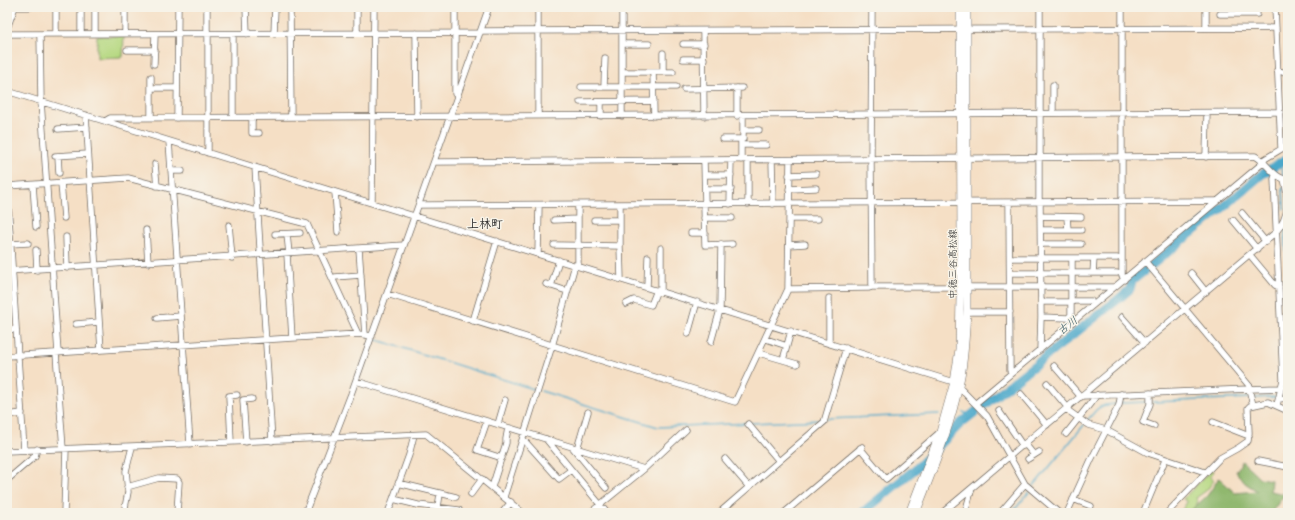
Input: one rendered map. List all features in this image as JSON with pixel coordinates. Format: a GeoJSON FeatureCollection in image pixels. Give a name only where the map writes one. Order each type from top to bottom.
{"type":"FeatureCollection","features":[{"type":"Feature","properties":{"kind":"main road","name":"中徳三谷高松線"},"geometry":{"type":"LineString","coordinates":[[960,7],[964,29]]}},
{"type":"Feature","properties":{"kind":"main road","name":"中徳三谷高松線"},"geometry":{"type":"LineString","coordinates":[[909,513],[929,464],[957,383],[964,287],[964,29],[967,7]]}},
{"type":"Feature","properties":{"kind":"main road","name":"中徳三谷高松線"},"geometry":{"type":"LineString","coordinates":[[916,513],[949,426],[965,349],[967,312],[964,287]]}},
{"type":"Feature","properties":{"kind":"street"},"geometry":{"type":"LineString","coordinates":[[7,28],[15,7],[30,7]]}},
{"type":"Feature","properties":{"kind":"street"},"geometry":{"type":"LineString","coordinates":[[56,7],[56,34]]}},
{"type":"Feature","properties":{"kind":"street"},"geometry":{"type":"LineString","coordinates":[[81,7],[81,34]]}},
{"type":"Feature","properties":{"kind":"street"},"geometry":{"type":"LineString","coordinates":[[95,7],[95,34]]}},
{"type":"Feature","properties":{"kind":"street"},"geometry":{"type":"LineString","coordinates":[[125,7],[125,34]]}},
{"type":"Feature","properties":{"kind":"street"},"geometry":{"type":"LineString","coordinates":[[177,118],[178,7]]}},
{"type":"Feature","properties":{"kind":"street"},"geometry":{"type":"LineString","coordinates":[[207,7],[208,152]]}},
{"type":"Feature","properties":{"kind":"street"},"geometry":{"type":"LineString","coordinates":[[246,7],[247,34]]}},
{"type":"Feature","properties":{"kind":"street"},"geometry":{"type":"LineString","coordinates":[[274,34],[275,7]]}},
{"type":"Feature","properties":{"kind":"street"},"geometry":{"type":"LineString","coordinates":[[290,7],[291,117]]}},
{"type":"Feature","properties":{"kind":"street"},"geometry":{"type":"LineString","coordinates":[[357,7],[357,33]]}},
{"type":"Feature","properties":{"kind":"street"},"geometry":{"type":"LineString","coordinates":[[372,203],[374,7]]}},
{"type":"Feature","properties":{"kind":"street"},"geometry":{"type":"LineString","coordinates":[[455,7],[455,94],[458,95]]}},
{"type":"Feature","properties":{"kind":"street"},"geometry":{"type":"LineString","coordinates":[[305,513],[356,381],[489,7]]}},
{"type":"Feature","properties":{"kind":"street"},"geometry":{"type":"LineString","coordinates":[[538,7],[538,116]]}},
{"type":"Feature","properties":{"kind":"street"},"geometry":{"type":"LineString","coordinates":[[622,7],[622,116]]}},
{"type":"Feature","properties":{"kind":"street"},"geometry":{"type":"LineString","coordinates":[[872,7],[872,287]]}},
{"type":"Feature","properties":{"kind":"street"},"geometry":{"type":"LineString","coordinates":[[1040,7],[1040,350]]}},
{"type":"Feature","properties":{"kind":"street"},"geometry":{"type":"LineString","coordinates":[[1122,7],[1124,280]]}},
{"type":"Feature","properties":{"kind":"street"},"geometry":{"type":"LineString","coordinates":[[1206,7],[1206,28]]}},
{"type":"Feature","properties":{"kind":"street"},"geometry":{"type":"LineString","coordinates":[[1247,7],[1247,14]]}},
{"type":"Feature","properties":{"kind":"street"},"geometry":{"type":"LineString","coordinates":[[1275,7],[1281,148]]}},
{"type":"Feature","properties":{"kind":"street"},"geometry":{"type":"LineString","coordinates":[[1220,14],[1257,14]]}},
{"type":"Feature","properties":{"kind":"street"},"geometry":{"type":"LineString","coordinates":[[7,34],[290,34],[538,31],[871,31],[964,29],[1040,30],[1276,28]]}},
{"type":"Feature","properties":{"kind":"street"},"geometry":{"type":"LineString","coordinates":[[704,31],[704,116]]}},
{"type":"Feature","properties":{"kind":"street"},"geometry":{"type":"LineString","coordinates":[[416,33],[417,116]]}},
{"type":"Feature","properties":{"kind":"street"},"geometry":{"type":"LineString","coordinates":[[40,34],[41,101],[64,449],[64,513]]}},
{"type":"Feature","properties":{"kind":"street"},"geometry":{"type":"LineString","coordinates":[[154,64],[155,34]]}},
{"type":"Feature","properties":{"kind":"street"},"geometry":{"type":"LineString","coordinates":[[233,34],[233,117]]}},
{"type":"Feature","properties":{"kind":"street"},"geometry":{"type":"LineString","coordinates":[[622,44],[649,44]]}},
{"type":"Feature","properties":{"kind":"street"},"geometry":{"type":"LineString","coordinates":[[683,44],[704,44]]}},
{"type":"Feature","properties":{"kind":"street"},"geometry":{"type":"LineString","coordinates":[[127,50],[154,50]]}},
{"type":"Feature","properties":{"kind":"street"},"geometry":{"type":"LineString","coordinates":[[663,53],[663,72]]}},
{"type":"Feature","properties":{"kind":"street"},"geometry":{"type":"LineString","coordinates":[[604,87],[605,58]]}},
{"type":"Feature","properties":{"kind":"street"},"geometry":{"type":"LineString","coordinates":[[683,59],[704,59]]}},
{"type":"Feature","properties":{"kind":"street"},"geometry":{"type":"LineString","coordinates":[[1278,70],[1288,74]]}},
{"type":"Feature","properties":{"kind":"street"},"geometry":{"type":"LineString","coordinates":[[622,72],[673,72]]}},
{"type":"Feature","properties":{"kind":"street"},"geometry":{"type":"LineString","coordinates":[[653,72],[654,116]]}},
{"type":"Feature","properties":{"kind":"street"},"geometry":{"type":"LineString","coordinates":[[151,77],[151,118]]}},
{"type":"Feature","properties":{"kind":"street"},"geometry":{"type":"LineString","coordinates":[[1053,85],[1053,113]]}},
{"type":"Feature","properties":{"kind":"street"},"geometry":{"type":"LineString","coordinates":[[581,87],[676,87]]}},
{"type":"Feature","properties":{"kind":"street"},"geometry":{"type":"LineString","coordinates":[[151,88],[177,88]]}},
{"type":"Feature","properties":{"kind":"street"},"geometry":{"type":"LineString","coordinates":[[684,88],[739,88],[740,116],[743,130],[741,142],[748,204]]}},
{"type":"Feature","properties":{"kind":"street"},"geometry":{"type":"LineString","coordinates":[[7,91],[957,383],[987,416],[1025,484],[1059,513]]}},
{"type":"Feature","properties":{"kind":"street"},"geometry":{"type":"LineString","coordinates":[[580,102],[654,101]]}},
{"type":"Feature","properties":{"kind":"street"},"geometry":{"type":"LineString","coordinates":[[601,102],[601,116]]}},
{"type":"Feature","properties":{"kind":"street"},"geometry":{"type":"LineString","coordinates":[[105,121],[110,118],[233,117],[374,118],[417,116],[740,116],[964,113],[1122,114],[1280,112]]}},
{"type":"Feature","properties":{"kind":"street"},"geometry":{"type":"LineString","coordinates":[[1206,113],[1206,157]]}},
{"type":"Feature","properties":{"kind":"street"},"geometry":{"type":"LineString","coordinates":[[86,115],[101,350]]}},
{"type":"Feature","properties":{"kind":"street"},"geometry":{"type":"LineString","coordinates":[[252,117],[252,133],[259,133]]}},
{"type":"Feature","properties":{"kind":"street"},"geometry":{"type":"LineString","coordinates":[[58,129],[86,127]]}},
{"type":"Feature","properties":{"kind":"street"},"geometry":{"type":"LineString","coordinates":[[743,130],[759,130]]}},
{"type":"Feature","properties":{"kind":"street"},"geometry":{"type":"LineString","coordinates":[[723,139],[766,145]]}},
{"type":"Feature","properties":{"kind":"street"},"geometry":{"type":"LineString","coordinates":[[169,141],[190,444]]}},
{"type":"Feature","properties":{"kind":"street"},"geometry":{"type":"LineString","coordinates":[[976,404],[1263,161],[1281,148],[1288,146]]}},
{"type":"Feature","properties":{"kind":"street"},"geometry":{"type":"LineString","coordinates":[[59,173],[57,156],[88,154]]}},
{"type":"Feature","properties":{"kind":"street"},"geometry":{"type":"LineString","coordinates":[[434,162],[1255,156],[1280,176],[1287,210],[1285,225],[942,513]]}},
{"type":"Feature","properties":{"kind":"street"},"geometry":{"type":"LineString","coordinates":[[704,160],[705,245],[732,244]]}},
{"type":"Feature","properties":{"kind":"street"},"geometry":{"type":"LineString","coordinates":[[730,204],[731,160]]}},
{"type":"Feature","properties":{"kind":"street"},"geometry":{"type":"LineString","coordinates":[[772,160],[773,204]]}},
{"type":"Feature","properties":{"kind":"street"},"geometry":{"type":"LineString","coordinates":[[387,294],[735,402],[766,339],[788,289],[790,160]]}},
{"type":"Feature","properties":{"kind":"street"},"geometry":{"type":"LineString","coordinates":[[155,164],[156,186]]}},
{"type":"Feature","properties":{"kind":"street"},"geometry":{"type":"LineString","coordinates":[[254,167],[272,441]]}},
{"type":"Feature","properties":{"kind":"street"},"geometry":{"type":"LineString","coordinates":[[172,172],[182,171]]}},
{"type":"Feature","properties":{"kind":"street"},"geometry":{"type":"LineString","coordinates":[[789,175],[816,174]]}},
{"type":"Feature","properties":{"kind":"street"},"geometry":{"type":"LineString","coordinates":[[705,176],[731,175]]}},
{"type":"Feature","properties":{"kind":"street"},"geometry":{"type":"LineString","coordinates":[[1277,406],[1283,380],[1274,179],[1280,176]]}},
{"type":"Feature","properties":{"kind":"street"},"geometry":{"type":"LineString","coordinates":[[24,450],[16,329],[10,271],[7,187],[128,178],[173,191],[307,224],[358,334]]}},
{"type":"Feature","properties":{"kind":"street"},"geometry":{"type":"LineString","coordinates":[[61,183],[64,218]]}},
{"type":"Feature","properties":{"kind":"street"},"geometry":{"type":"LineString","coordinates":[[33,185],[36,227]]}},
{"type":"Feature","properties":{"kind":"street"},"geometry":{"type":"LineString","coordinates":[[789,189],[816,188]]}},
{"type":"Feature","properties":{"kind":"street"},"geometry":{"type":"LineString","coordinates":[[705,189],[731,189]]}},
{"type":"Feature","properties":{"kind":"street"},"geometry":{"type":"LineString","coordinates":[[335,192],[338,232]]}},
{"type":"Feature","properties":{"kind":"street"},"geometry":{"type":"LineString","coordinates":[[419,205],[871,204],[1216,201]]}},
{"type":"Feature","properties":{"kind":"street"},"geometry":{"type":"LineString","coordinates":[[1009,203],[1010,370]]}},
{"type":"Feature","properties":{"kind":"street"},"geometry":{"type":"LineString","coordinates":[[620,204],[621,279]]}},
{"type":"Feature","properties":{"kind":"street"},"geometry":{"type":"LineString","coordinates":[[538,254],[539,205]]}},
{"type":"Feature","properties":{"kind":"street"},"geometry":{"type":"LineString","coordinates":[[504,497],[577,265],[578,205]]}},
{"type":"Feature","properties":{"kind":"street"},"geometry":{"type":"LineString","coordinates":[[1257,249],[1235,222],[1243,215],[1266,242]]}},
{"type":"Feature","properties":{"kind":"street"},"geometry":{"type":"LineString","coordinates":[[1040,216],[1081,217]]}},
{"type":"Feature","properties":{"kind":"street"},"geometry":{"type":"LineString","coordinates":[[1068,217],[1068,230]]}},
{"type":"Feature","properties":{"kind":"street"},"geometry":{"type":"LineString","coordinates":[[704,218],[732,218]]}},
{"type":"Feature","properties":{"kind":"street"},"geometry":{"type":"LineString","coordinates":[[554,220],[578,219]]}},
{"type":"Feature","properties":{"kind":"street"},"geometry":{"type":"LineString","coordinates":[[789,219],[818,219]]}},
{"type":"Feature","properties":{"kind":"street"},"geometry":{"type":"LineString","coordinates":[[594,220],[620,220]]}},
{"type":"Feature","properties":{"kind":"street"},"geometry":{"type":"LineString","coordinates":[[229,225],[232,258]]}},
{"type":"Feature","properties":{"kind":"street"},"geometry":{"type":"LineString","coordinates":[[146,230],[148,263]]}},
{"type":"Feature","properties":{"kind":"street"},"geometry":{"type":"LineString","coordinates":[[1040,230],[1081,230]]}},
{"type":"Feature","properties":{"kind":"street"},"geometry":{"type":"LineString","coordinates":[[275,234],[300,233]]}},
{"type":"Feature","properties":{"kind":"street"},"geometry":{"type":"LineString","coordinates":[[691,233],[704,233]]}},
{"type":"Feature","properties":{"kind":"street"},"geometry":{"type":"LineString","coordinates":[[287,234],[292,338]]}},
{"type":"Feature","properties":{"kind":"street"},"geometry":{"type":"LineString","coordinates":[[66,237],[67,268]]}},
{"type":"Feature","properties":{"kind":"street"},"geometry":{"type":"LineString","coordinates":[[473,321],[497,241]]}},
{"type":"Feature","properties":{"kind":"street"},"geometry":{"type":"LineString","coordinates":[[10,244],[28,243]]}},
{"type":"Feature","properties":{"kind":"street"},"geometry":{"type":"LineString","coordinates":[[711,342],[720,310],[721,244]]}},
{"type":"Feature","properties":{"kind":"street"},"geometry":{"type":"LineString","coordinates":[[789,245],[805,244]]}},
{"type":"Feature","properties":{"kind":"street"},"geometry":{"type":"LineString","coordinates":[[1041,244],[1081,244]]}},
{"type":"Feature","properties":{"kind":"street"},"geometry":{"type":"LineString","coordinates":[[10,271],[232,258],[404,245]]}},
{"type":"Feature","properties":{"kind":"street"},"geometry":{"type":"LineString","coordinates":[[554,245],[620,246]]}},
{"type":"Feature","properties":{"kind":"street"},"geometry":{"type":"LineString","coordinates":[[626,304],[634,300],[651,305],[659,291],[661,248]]}},
{"type":"Feature","properties":{"kind":"street"},"geometry":{"type":"LineString","coordinates":[[358,249],[365,335]]}},
{"type":"Feature","properties":{"kind":"street"},"geometry":{"type":"LineString","coordinates":[[36,250],[37,270]]}},
{"type":"Feature","properties":{"kind":"street"},"geometry":{"type":"LineString","coordinates":[[1250,255],[1275,285],[1279,286]]}},
{"type":"Feature","properties":{"kind":"street"},"geometry":{"type":"LineString","coordinates":[[647,287],[648,257]]}},
{"type":"Feature","properties":{"kind":"street"},"geometry":{"type":"LineString","coordinates":[[1010,258],[1117,258]]}},
{"type":"Feature","properties":{"kind":"street"},"geometry":{"type":"LineString","coordinates":[[1041,317],[1068,318],[1071,315],[1072,258]]}},
{"type":"Feature","properties":{"kind":"street"},"geometry":{"type":"LineString","coordinates":[[1093,273],[1094,258]]}},
{"type":"Feature","properties":{"kind":"street"},"geometry":{"type":"LineString","coordinates":[[559,260],[548,285],[568,291]]}},
{"type":"Feature","properties":{"kind":"street"},"geometry":{"type":"LineString","coordinates":[[1145,261],[1186,309],[1250,389],[1253,405]]}},
{"type":"Feature","properties":{"kind":"street"},"geometry":{"type":"LineString","coordinates":[[1010,273],[1117,273]]}},
{"type":"Feature","properties":{"kind":"street"},"geometry":{"type":"LineString","coordinates":[[1191,273],[1206,292]]}},
{"type":"Feature","properties":{"kind":"street"},"geometry":{"type":"LineString","coordinates":[[335,277],[360,275]]}},
{"type":"Feature","properties":{"kind":"street"},"geometry":{"type":"LineString","coordinates":[[788,289],[872,287],[1114,287]]}},
{"type":"Feature","properties":{"kind":"street"},"geometry":{"type":"LineString","coordinates":[[829,298],[829,343]]}},
{"type":"Feature","properties":{"kind":"street"},"geometry":{"type":"LineString","coordinates":[[1041,302],[1091,301]]}},
{"type":"Feature","properties":{"kind":"street"},"geometry":{"type":"LineString","coordinates":[[688,334],[693,326],[697,302]]}},
{"type":"Feature","properties":{"kind":"street"},"geometry":{"type":"LineString","coordinates":[[967,312],[1010,312]]}},
{"type":"Feature","properties":{"kind":"street"},"geometry":{"type":"LineString","coordinates":[[157,318],[181,316]]}},
{"type":"Feature","properties":{"kind":"street"},"geometry":{"type":"LineString","coordinates":[[1122,317],[1145,344]]}},
{"type":"Feature","properties":{"kind":"street"},"geometry":{"type":"LineString","coordinates":[[76,324],[99,322]]}},
{"type":"Feature","properties":{"kind":"street"},"geometry":{"type":"LineString","coordinates":[[7,330],[16,329]]}},
{"type":"Feature","properties":{"kind":"street"},"geometry":{"type":"LineString","coordinates":[[783,360],[791,331]]}},
{"type":"Feature","properties":{"kind":"street"},"geometry":{"type":"LineString","coordinates":[[7,356],[358,334],[372,336]]}},
{"type":"Feature","properties":{"kind":"street"},"geometry":{"type":"LineString","coordinates":[[766,339],[787,346]]}},
{"type":"Feature","properties":{"kind":"street"},"geometry":{"type":"LineString","coordinates":[[719,513],[825,419],[846,348]]}},
{"type":"Feature","properties":{"kind":"street"},"geometry":{"type":"LineString","coordinates":[[759,353],[797,364]]}},
{"type":"Feature","properties":{"kind":"street"},"geometry":{"type":"LineString","coordinates":[[1054,366],[1081,397]]}},
{"type":"Feature","properties":{"kind":"street"},"geometry":{"type":"LineString","coordinates":[[356,381],[498,424],[523,436],[546,439],[644,469]]}},
{"type":"Feature","properties":{"kind":"street"},"geometry":{"type":"LineString","coordinates":[[1046,383],[1067,409],[1088,425],[1106,430],[1165,460],[1174,461],[1205,472]]}},
{"type":"Feature","properties":{"kind":"street"},"geometry":{"type":"LineString","coordinates":[[1081,397],[1097,395],[1282,388]]}},
{"type":"Feature","properties":{"kind":"street"},"geometry":{"type":"LineString","coordinates":[[1150,393],[1150,404],[1143,422],[1154,426]]}},
{"type":"Feature","properties":{"kind":"street"},"geometry":{"type":"LineString","coordinates":[[1021,394],[1047,425]]}},
{"type":"Feature","properties":{"kind":"street"},"geometry":{"type":"LineString","coordinates":[[1067,513],[1119,405],[1121,394]]}},
{"type":"Feature","properties":{"kind":"street"},"geometry":{"type":"LineString","coordinates":[[231,442],[229,396],[237,395]]}},
{"type":"Feature","properties":{"kind":"street"},"geometry":{"type":"LineString","coordinates":[[1066,434],[1097,395]]}},
{"type":"Feature","properties":{"kind":"street"},"geometry":{"type":"LineString","coordinates":[[1279,399],[1288,398]]}},
{"type":"Feature","properties":{"kind":"street"},"geometry":{"type":"LineString","coordinates":[[246,442],[243,400],[252,399]]}},
{"type":"Feature","properties":{"kind":"street"},"geometry":{"type":"LineString","coordinates":[[498,424],[505,400]]}},
{"type":"Feature","properties":{"kind":"street"},"geometry":{"type":"LineString","coordinates":[[1167,513],[1205,472],[1226,453],[1248,441],[1248,408],[1253,405],[1268,402],[1288,411]]}},
{"type":"Feature","properties":{"kind":"street"},"geometry":{"type":"LineString","coordinates":[[999,411],[1024,445],[1036,453],[1028,459]]}},
{"type":"Feature","properties":{"kind":"street"},"geometry":{"type":"LineString","coordinates":[[575,448],[588,412]]}},
{"type":"Feature","properties":{"kind":"street"},"geometry":{"type":"LineString","coordinates":[[7,415],[22,413]]}},
{"type":"Feature","properties":{"kind":"street"},"geometry":{"type":"LineString","coordinates":[[487,421],[477,450],[502,458]]}},
{"type":"Feature","properties":{"kind":"street"},"geometry":{"type":"LineString","coordinates":[[1213,422],[1249,436]]}},
{"type":"Feature","properties":{"kind":"street"},"geometry":{"type":"LineString","coordinates":[[748,424],[779,461]]}},
{"type":"Feature","properties":{"kind":"street"},"geometry":{"type":"LineString","coordinates":[[492,487],[502,458],[508,428]]}},
{"type":"Feature","properties":{"kind":"street"},"geometry":{"type":"LineString","coordinates":[[590,513],[644,469],[686,430]]}},
{"type":"Feature","properties":{"kind":"street"},"geometry":{"type":"LineString","coordinates":[[784,513],[861,448],[886,479],[941,431]]}},
{"type":"Feature","properties":{"kind":"street"},"geometry":{"type":"LineString","coordinates":[[7,451],[426,434],[523,513]]}},
{"type":"Feature","properties":{"kind":"street"},"geometry":{"type":"LineString","coordinates":[[388,513],[409,455],[412,435]]}},
{"type":"Feature","properties":{"kind":"street"},"geometry":{"type":"LineString","coordinates":[[523,436],[560,479],[571,470]]}},
{"type":"Feature","properties":{"kind":"street"},"geometry":{"type":"LineString","coordinates":[[546,439],[607,513]]}},
{"type":"Feature","properties":{"kind":"street"},"geometry":{"type":"LineString","coordinates":[[124,513],[128,492],[126,471],[132,447]]}},
{"type":"Feature","properties":{"kind":"street"},"geometry":{"type":"LineString","coordinates":[[575,448],[606,488]]}},
{"type":"Feature","properties":{"kind":"street"},"geometry":{"type":"LineString","coordinates":[[7,480],[35,456],[37,450]]}},
{"type":"Feature","properties":{"kind":"street"},"geometry":{"type":"LineString","coordinates":[[725,459],[750,487]]}},
{"type":"Feature","properties":{"kind":"street"},"geometry":{"type":"LineString","coordinates":[[1143,513],[1165,460]]}},
{"type":"Feature","properties":{"kind":"street"},"geometry":{"type":"LineString","coordinates":[[1258,461],[1288,467]]}},
{"type":"Feature","properties":{"kind":"street"},"geometry":{"type":"LineString","coordinates":[[127,487],[160,478],[177,479],[179,482],[177,513]]}},
{"type":"Feature","properties":{"kind":"street"},"geometry":{"type":"LineString","coordinates":[[471,494],[482,479]]}},
{"type":"Feature","properties":{"kind":"street"},"geometry":{"type":"LineString","coordinates":[[398,483],[456,497]]}},
{"type":"Feature","properties":{"kind":"street"},"geometry":{"type":"LineString","coordinates":[[1000,513],[1025,484]]}},
{"type":"Feature","properties":{"kind":"street"},"geometry":{"type":"LineString","coordinates":[[964,513],[972,488]]}},
{"type":"Feature","properties":{"kind":"street"},"geometry":{"type":"LineString","coordinates":[[438,507],[440,494]]}},
{"type":"Feature","properties":{"kind":"street"},"geometry":{"type":"LineString","coordinates":[[393,499],[459,510]]}},
{"type":"Feature","properties":{"kind":"street"},"geometry":{"type":"LineString","coordinates":[[1073,499],[1092,506]]}},
{"type":"Feature","properties":{"kind":"street"},"geometry":{"type":"LineString","coordinates":[[502,513],[511,502]]}},
{"type":"Feature","properties":{"kind":"green space"},"geometry":{"type":"Polygon","coordinates":[[[97,36],[124,36],[123,57],[97,58],[97,36]]]}},
{"type":"Feature","properties":{"kind":"green space"},"geometry":{"type":"Polygon","coordinates":[[[1242,461],[1260,478],[1271,480],[1270,491],[1285,494],[1271,513],[1188,513],[1207,496],[1219,478],[1235,493],[1257,491],[1245,483],[1236,472],[1242,461]]]}},
{"type":"Feature","properties":{"kind":"green space"},"geometry":{"type":"Polygon","coordinates":[[[1211,470],[1214,471],[1210,477],[1214,480],[1207,490],[1196,498],[1198,502],[1190,513],[1180,513],[1187,502],[1183,499],[1211,470]]]}},
{"type":"Feature","properties":{"kind":"waterway","name":"古川"},"geometry":{"type":"LineString","coordinates":[[862,513],[920,465],[960,424],[1121,297],[1130,289],[1132,281],[1261,175],[1288,158]]}},
{"type":"Feature","properties":{"kind":"waterway"},"geometry":{"type":"LineString","coordinates":[[1282,163],[1283,177]]}},
{"type":"Feature","properties":{"kind":"waterway"},"geometry":{"type":"LineString","coordinates":[[1283,187],[1284,209]]}},
{"type":"Feature","properties":{"kind":"waterway"},"geometry":{"type":"LineString","coordinates":[[1285,223],[1288,306]]}},
{"type":"Feature","properties":{"kind":"waterway"},"geometry":{"type":"LineString","coordinates":[[374,339],[537,390]]}},
{"type":"Feature","properties":{"kind":"waterway"},"geometry":{"type":"LineString","coordinates":[[541,391],[658,427],[823,420]]}},
{"type":"Feature","properties":{"kind":"waterway"},"geometry":{"type":"LineString","coordinates":[[1152,402],[1276,397]]}},
{"type":"Feature","properties":{"kind":"waterway"},"geometry":{"type":"LineString","coordinates":[[1121,403],[1148,402]]}},
{"type":"Feature","properties":{"kind":"waterway"},"geometry":{"type":"LineString","coordinates":[[1086,422],[1101,406],[1116,404]]}},
{"type":"Feature","properties":{"kind":"waterway","name":"古川"},"geometry":{"type":"LineString","coordinates":[[963,412],[971,415]]}},
{"type":"Feature","properties":{"kind":"waterway"},"geometry":{"type":"LineString","coordinates":[[827,419],[939,414]]}},
{"type":"Feature","properties":{"kind":"waterway"},"geometry":{"type":"LineString","coordinates":[[1032,488],[1084,425]]}},
{"type":"Feature","properties":{"kind":"waterway"},"geometry":{"type":"LineString","coordinates":[[1012,513],[1029,492]]}},
{"type":"Feature","properties":{"kind":"district","name":"上林町"},"geometry":{"type":"Point","coordinates":[485,223]}}]}
